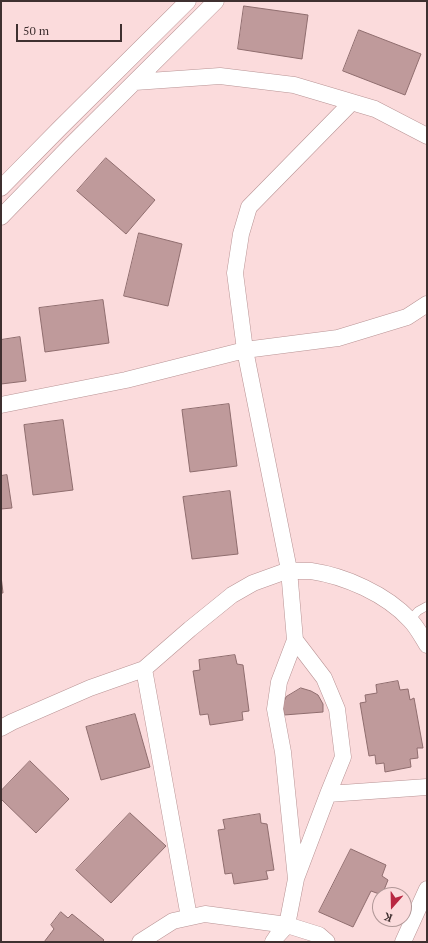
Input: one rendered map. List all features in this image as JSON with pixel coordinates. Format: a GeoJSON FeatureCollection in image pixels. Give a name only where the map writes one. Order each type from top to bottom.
{"type":"FeatureCollection","features":[{"type":"Feature","properties":{"kind":"street"},"geometry":{"type":"LineString","coordinates":[[1,188],[188,1]]}},
{"type":"Feature","properties":{"kind":"street"},"geometry":{"type":"LineString","coordinates":[[1,217],[216,1]]}},
{"type":"Feature","properties":{"kind":"street"},"geometry":{"type":"LineString","coordinates":[[135,82],[220,76],[294,85],[375,109],[427,136]]}},
{"type":"Feature","properties":{"kind":"street"},"geometry":{"type":"LineString","coordinates":[[296,879],[283,752],[275,709],[279,682],[295,640],[289,570],[245,350],[235,273],[241,234],[249,207],[352,102]]}},
{"type":"Feature","properties":{"kind":"street"},"geometry":{"type":"LineString","coordinates":[[1,405],[126,380],[245,350],[338,338],[407,317],[427,304]]}},
{"type":"Feature","properties":{"kind":"street"},"geometry":{"type":"LineString","coordinates":[[1,728],[90,688],[144,669],[232,595],[253,582],[289,570],[311,572],[340,578],[367,588],[390,603],[410,620],[427,645]]}},
{"type":"Feature","properties":{"kind":"street"},"geometry":{"type":"LineString","coordinates":[[273,942],[276,936],[287,925],[296,879],[343,757],[337,709],[324,678],[295,640]]}},
{"type":"Feature","properties":{"kind":"street"},"geometry":{"type":"LineString","coordinates":[[144,669],[189,917]]}},
{"type":"Feature","properties":{"kind":"street"},"geometry":{"type":"LineString","coordinates":[[328,794],[427,787]]}},
{"type":"Feature","properties":{"kind":"street"},"geometry":{"type":"LineString","coordinates":[[403,942],[427,890]]}},
{"type":"Feature","properties":{"kind":"street"},"geometry":{"type":"LineString","coordinates":[[140,942],[173,921],[205,914],[287,925],[319,935],[328,942]]}},
{"type":"Feature","properties":{"kind":"lane"},"geometry":{"type":"LineString","coordinates":[[410,620],[418,611],[427,606]]}},
{"type":"Feature","properties":{"kind":"building"},"geometry":{"type":"Polygon","coordinates":[[[244,6],[308,15],[302,59],[238,49],[244,6]]]}},
{"type":"Feature","properties":{"kind":"building"},"geometry":{"type":"Polygon","coordinates":[[[359,30],[421,54],[405,95],[343,71],[359,30]]]}},
{"type":"Feature","properties":{"kind":"building"},"geometry":{"type":"Polygon","coordinates":[[[106,158],[155,200],[126,234],[77,191],[106,158]]]}},
{"type":"Feature","properties":{"kind":"building"},"geometry":{"type":"Polygon","coordinates":[[[139,233],[182,244],[168,306],[124,296],[139,233]]]}},
{"type":"Feature","properties":{"kind":"building"},"geometry":{"type":"Polygon","coordinates":[[[103,300],[109,343],[45,352],[39,308],[103,300]]]}},
{"type":"Feature","properties":{"kind":"building"},"geometry":{"type":"Polygon","coordinates":[[[20,337],[26,381],[1,384],[1,340],[20,337]]]}},
{"type":"Feature","properties":{"kind":"building"},"geometry":{"type":"Polygon","coordinates":[[[229,404],[237,466],[190,472],[182,410],[229,404]]]}},
{"type":"Feature","properties":{"kind":"building"},"geometry":{"type":"Polygon","coordinates":[[[63,420],[73,490],[33,495],[24,425],[63,420]]]}},
{"type":"Feature","properties":{"kind":"building"},"geometry":{"type":"Polygon","coordinates":[[[7,475],[12,508],[1,509],[1,476],[7,475]]]}},
{"type":"Feature","properties":{"kind":"building"},"geometry":{"type":"Polygon","coordinates":[[[230,491],[238,554],[192,559],[183,497],[230,491]]]}},
{"type":"Feature","properties":{"kind":"building"},"geometry":{"type":"Polygon","coordinates":[[[1,576],[3,593],[1,593],[1,576]]]}},
{"type":"Feature","properties":{"kind":"building"},"geometry":{"type":"Polygon","coordinates":[[[235,655],[237,664],[243,665],[249,711],[242,712],[243,720],[210,725],[208,714],[200,715],[193,671],[200,670],[199,660],[235,655]]]}},
{"type":"Feature","properties":{"kind":"building"},"geometry":{"type":"Polygon","coordinates":[[[398,681],[400,690],[408,689],[410,700],[414,698],[423,748],[417,748],[418,758],[410,759],[411,767],[385,772],[384,763],[376,764],[375,755],[369,756],[360,703],[366,702],[365,695],[377,693],[376,685],[398,681]]]}},
{"type":"Feature","properties":{"kind":"building"},"geometry":{"type":"Polygon","coordinates":[[[301,688],[318,695],[323,704],[323,712],[284,715],[283,704],[286,697],[301,688]]]}},
{"type":"Feature","properties":{"kind":"building"},"geometry":{"type":"Polygon","coordinates":[[[135,714],[150,767],[101,780],[86,727],[135,714]]]}},
{"type":"Feature","properties":{"kind":"building"},"geometry":{"type":"Polygon","coordinates":[[[30,761],[69,799],[36,833],[1,799],[1,791],[30,761]]]}},
{"type":"Feature","properties":{"kind":"building"},"geometry":{"type":"Polygon","coordinates":[[[130,813],[166,846],[111,903],[76,870],[130,813]]]}},
{"type":"Feature","properties":{"kind":"building"},"geometry":{"type":"Polygon","coordinates":[[[260,814],[261,823],[267,824],[274,870],[266,871],[268,879],[234,884],[232,873],[225,874],[218,830],[225,829],[223,820],[260,814]]]}},
{"type":"Feature","properties":{"kind":"building"},"geometry":{"type":"Polygon","coordinates":[[[351,849],[386,865],[382,876],[388,880],[385,887],[372,887],[372,891],[353,927],[319,912],[351,849]]]}},
{"type":"Feature","properties":{"kind":"building"},"geometry":{"type":"Polygon","coordinates":[[[61,912],[68,918],[72,914],[104,940],[102,942],[44,942],[54,929],[51,925],[61,912]]]}}]}
